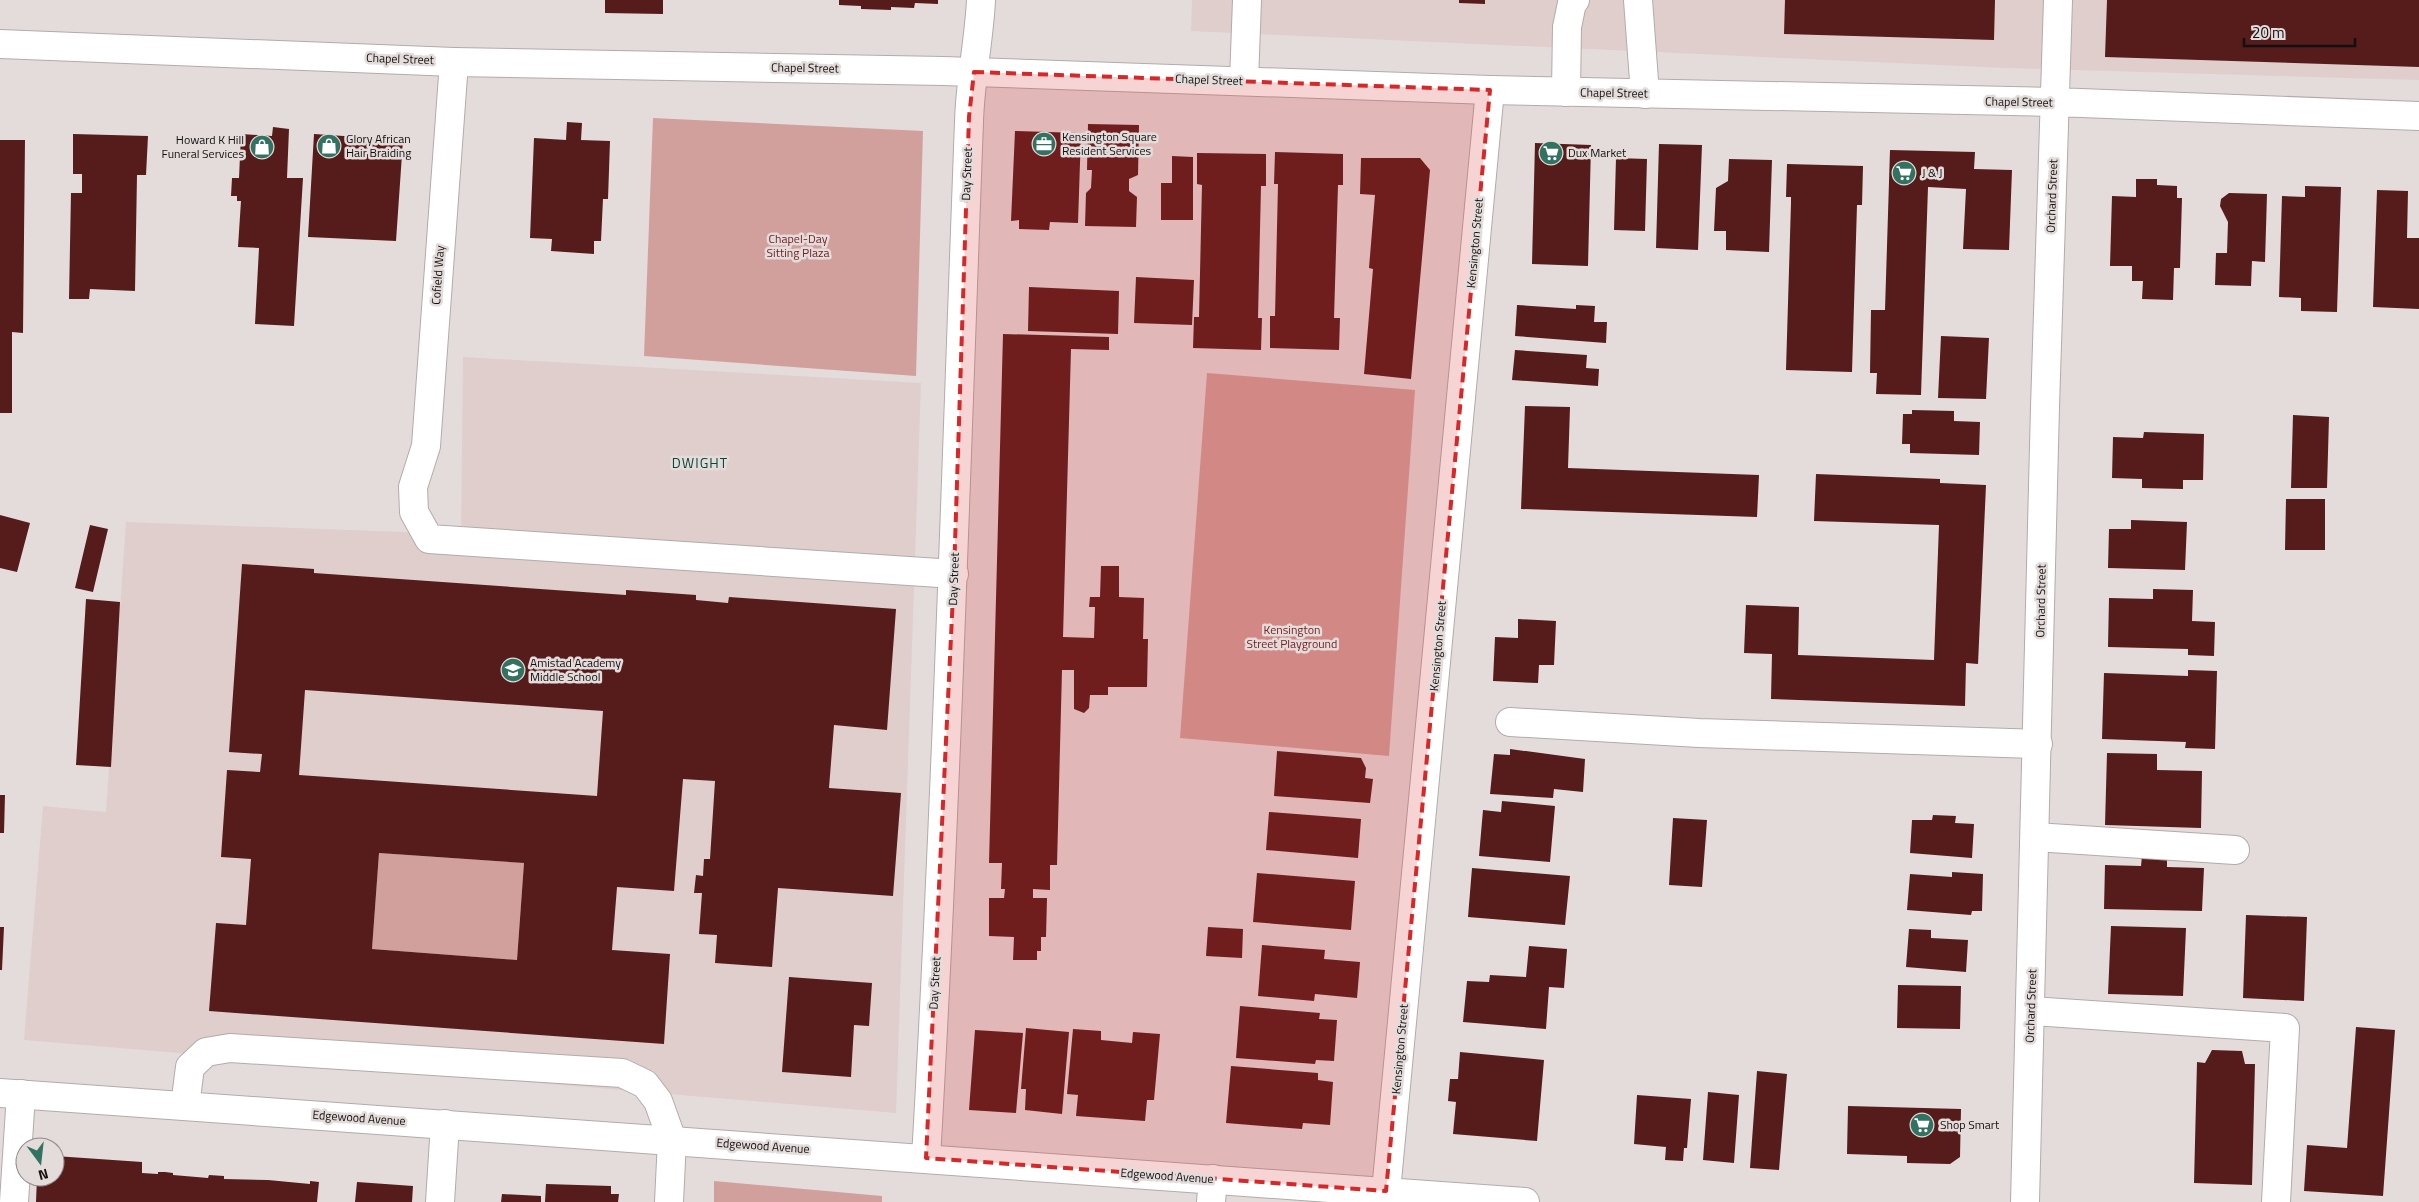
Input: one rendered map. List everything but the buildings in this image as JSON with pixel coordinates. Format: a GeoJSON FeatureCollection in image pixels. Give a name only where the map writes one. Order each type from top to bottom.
{"type":"FeatureCollection","features":[{"type":"Feature","properties":{"kind":"main road","name":"Day Street"},"geometry":{"type":"LineString","coordinates":[[926,1158],[954,574],[969,117],[980,0]]}},
{"type":"Feature","properties":{"kind":"main road"},"geometry":{"type":"LineString","coordinates":[[1244,81],[1247,0]]}},
{"type":"Feature","properties":{"kind":"main road"},"geometry":{"type":"LineString","coordinates":[[1566,92],[1568,27],[1572,3],[1575,0]]}},
{"type":"Feature","properties":{"kind":"main road"},"geometry":{"type":"LineString","coordinates":[[1638,0],[1645,94]]}},
{"type":"Feature","properties":{"kind":"main road","name":"Orchard Street"},"geometry":{"type":"LineString","coordinates":[[2025,1202],[2045,407],[2058,0]]}},
{"type":"Feature","properties":{"kind":"main road","name":"Chapel Street"},"geometry":{"type":"LineString","coordinates":[[0,44],[454,62],[974,72],[1490,90],[2055,102],[2419,116]]}},
{"type":"Feature","properties":{"kind":"main road","name":"Cofield Way"},"geometry":{"type":"LineString","coordinates":[[454,62],[426,446],[413,487],[414,512],[429,539],[954,574]]}},
{"type":"Feature","properties":{"kind":"main road","name":"Kensington Street"},"geometry":{"type":"LineString","coordinates":[[1386,1197],[1490,90]]}},
{"type":"Feature","properties":{"kind":"main road"},"geometry":{"type":"LineString","coordinates":[[1510,722],[1700,733],[2038,744]]}},
{"type":"Feature","properties":{"kind":"main road"},"geometry":{"type":"LineString","coordinates":[[2035,837],[2236,850]]}},
{"type":"Feature","properties":{"kind":"main road"},"geometry":{"type":"LineString","coordinates":[[2030,1011],[2285,1028],[2276,1202]]}},
{"type":"Feature","properties":{"kind":"main road"},"geometry":{"type":"LineString","coordinates":[[185,1106],[190,1067],[206,1052],[230,1048],[622,1073],[645,1084],[658,1101],[672,1140],[669,1202]]}},
{"type":"Feature","properties":{"kind":"main road"},"geometry":{"type":"LineString","coordinates":[[11,1093],[14,1202]]}},
{"type":"Feature","properties":{"kind":"main road","name":"Edgewood Avenue"},"geometry":{"type":"LineString","coordinates":[[11,1093],[926,1158],[1212,1190],[1525,1202]]}},
{"type":"Feature","properties":{"kind":"main road"},"geometry":{"type":"LineString","coordinates":[[440,1202],[445,1124]]}},
{"type":"Feature","properties":{"kind":"highlighted area"},"geometry":{"type":"Polygon","coordinates":[[[974,72],[1490,90],[1386,1191],[926,1158],[954,574],[969,117],[974,72]]]}},
{"type":"Feature","properties":{"kind":"shaded area"},"geometry":{"type":"Polygon","coordinates":[[[1192,0],[2419,0],[2419,80],[2006,68],[1191,31],[1192,0]]]}},
{"type":"Feature","properties":{"kind":"shaded area","name":"Amistad Academy Middle School"},"geometry":{"type":"Polygon","coordinates":[[[463,357],[921,383],[896,1113],[24,1040],[43,806],[106,812],[126,522],[461,534],[463,357]]]}},
{"type":"Feature","properties":{"kind":"green space","name":"Chapel-Day Sitting Plaza"},"geometry":{"type":"Polygon","coordinates":[[[653,118],[923,131],[916,376],[644,356],[653,118]]]}},
{"type":"Feature","properties":{"kind":"green space","name":"Kensington Street Playground"},"geometry":{"type":"Polygon","coordinates":[[[1207,373],[1415,390],[1389,756],[1180,738],[1207,373]]]}},
{"type":"Feature","properties":{"kind":"green space"},"geometry":{"type":"Polygon","coordinates":[[[379,853],[524,863],[517,960],[372,949],[379,853]]]}},
{"type":"Feature","properties":{"kind":"green space"},"geometry":{"type":"Polygon","coordinates":[[[714,1181],[882,1196],[882,1202],[714,1202],[714,1181]]]}},
{"type":"Feature","properties":{"kind":"place","name":"Kensington Square Resident Services"},"geometry":{"type":"Point","coordinates":[1044,144]}},
{"type":"Feature","properties":{"kind":"place","name":"Glory African Hair Braiding"},"geometry":{"type":"Point","coordinates":[329,146]}},
{"type":"Feature","properties":{"kind":"place","name":"Howard K Hill Funeral Services"},"geometry":{"type":"Point","coordinates":[262,147]}},
{"type":"Feature","properties":{"kind":"place","name":"Dux Market"},"geometry":{"type":"Point","coordinates":[1551,153]}},
{"type":"Feature","properties":{"kind":"place","name":"J & J"},"geometry":{"type":"Point","coordinates":[1904,173]}},
{"type":"Feature","properties":{"kind":"place","name":"Amistad Academy Middle School"},"geometry":{"type":"Point","coordinates":[513,670]}},
{"type":"Feature","properties":{"kind":"place","name":"Shop Smart"},"geometry":{"type":"Point","coordinates":[1922,1125]}},
{"type":"Feature","properties":{"kind":"district","name":"DWIGHT"},"geometry":{"type":"Point","coordinates":[700,463]}}]}
